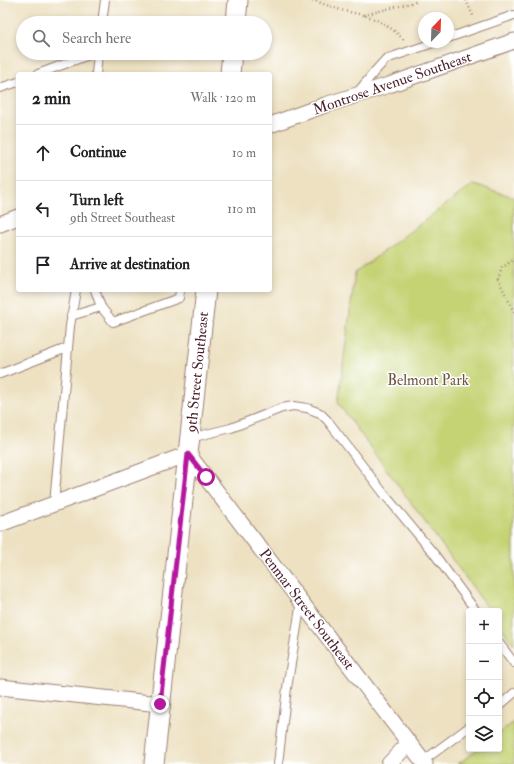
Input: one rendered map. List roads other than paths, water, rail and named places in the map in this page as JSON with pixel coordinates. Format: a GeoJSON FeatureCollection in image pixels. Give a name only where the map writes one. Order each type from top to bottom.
{"type":"FeatureCollection","features":[{"type":"Feature","properties":{"kind":"street"},"geometry":{"type":"LineString","coordinates":[[237,16],[238,0]]}},
{"type":"Feature","properties":{"kind":"street","name":"Montrose Avenue Southeast"},"geometry":{"type":"LineString","coordinates":[[272,124],[514,41]]}},
{"type":"Feature","properties":{"kind":"street"},"geometry":{"type":"LineString","coordinates":[[230,72],[231,60]]}},
{"type":"Feature","properties":{"kind":"street"},"geometry":{"type":"LineString","coordinates":[[0,224],[16,218]]}},
{"type":"Feature","properties":{"kind":"street","name":"9th Street Southeast"},"geometry":{"type":"LineString","coordinates":[[154,764],[206,292]]}},
{"type":"Feature","properties":{"kind":"street"},"geometry":{"type":"LineString","coordinates":[[0,524],[54,504],[189,446]]}},
{"type":"Feature","properties":{"kind":"street","name":"Penmar Street Southeast"},"geometry":{"type":"LineString","coordinates":[[189,446],[301,601],[424,762]]}},
{"type":"Feature","properties":{"kind":"street"},"geometry":{"type":"LineString","coordinates":[[0,687],[160,704]]}},
{"type":"Feature","properties":{"kind":"street"},"geometry":{"type":"LineString","coordinates":[[389,764],[409,743]]}},
{"type":"Feature","properties":{"kind":"lane"},"geometry":{"type":"LineString","coordinates":[[103,16],[105,0]]}},
{"type":"Feature","properties":{"kind":"lane"},"geometry":{"type":"LineString","coordinates":[[454,36],[514,15]]}},
{"type":"Feature","properties":{"kind":"lane"},"geometry":{"type":"LineString","coordinates":[[355,96],[375,70],[386,59],[418,48]]}},
{"type":"Feature","properties":{"kind":"lane"},"geometry":{"type":"LineString","coordinates":[[43,72],[75,60]]}},
{"type":"Feature","properties":{"kind":"lane"},"geometry":{"type":"LineString","coordinates":[[96,72],[97,60]]}},
{"type":"Feature","properties":{"kind":"lane"},"geometry":{"type":"LineString","coordinates":[[0,88],[16,83]]}},
{"type":"Feature","properties":{"kind":"lane"},"geometry":{"type":"LineString","coordinates":[[54,504],[67,348],[76,292]]}},
{"type":"Feature","properties":{"kind":"lane"},"geometry":{"type":"LineString","coordinates":[[96,292],[101,307],[113,322],[179,298],[180,292]]}},
{"type":"Feature","properties":{"kind":"lane"},"geometry":{"type":"LineString","coordinates":[[71,316],[101,307]]}},
{"type":"Feature","properties":{"kind":"lane"},"geometry":{"type":"LineString","coordinates":[[0,374],[67,348]]}},
{"type":"Feature","properties":{"kind":"lane"},"geometry":{"type":"LineString","coordinates":[[189,446],[212,432],[230,428],[282,408],[293,406],[307,408],[320,414],[328,421],[385,495],[435,555],[474,608]]}},
{"type":"Feature","properties":{"kind":"lane"},"geometry":{"type":"LineString","coordinates":[[278,764],[287,688],[301,601]]}},
{"type":"Feature","properties":{"kind":"lane"},"geometry":{"type":"LineString","coordinates":[[500,644],[514,663]]}},
{"type":"Feature","properties":{"kind":"lane"},"geometry":{"type":"LineString","coordinates":[[502,703],[514,693]]}},
{"type":"Feature","properties":{"kind":"lane"},"geometry":{"type":"LineString","coordinates":[[424,762],[466,729]]}},
{"type":"Feature","properties":{"kind":"park label","name":"Belmont Park"},"geometry":{"type":"Point","coordinates":[428,380]}}]}
